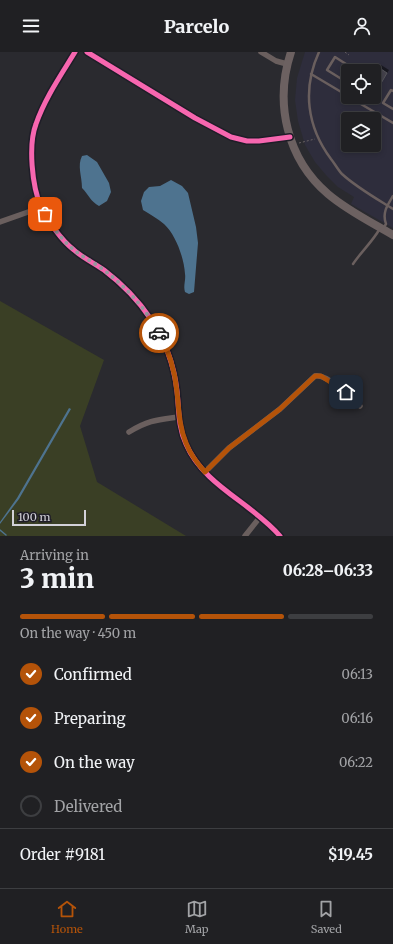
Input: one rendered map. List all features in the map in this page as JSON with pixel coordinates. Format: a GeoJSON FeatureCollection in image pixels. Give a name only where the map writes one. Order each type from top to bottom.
{"type":"FeatureCollection","features":[{"type":"Feature","properties":{"kind":"main road"},"geometry":{"type":"LineString","coordinates":[[291,52],[284,82],[283,99],[285,117],[291,141],[305,168],[324,190],[344,206],[393,235]]}},
{"type":"Feature","properties":{"kind":"street"},"geometry":{"type":"LineString","coordinates":[[75,52],[48,97],[35,125],[31,151],[34,179],[40,206],[50,223],[73,250],[105,271],[134,297],[151,318],[165,344],[173,365],[180,427],[186,444],[196,461],[210,478],[272,526],[280,536]]}},
{"type":"Feature","properties":{"kind":"street"},"geometry":{"type":"LineString","coordinates":[[87,52],[215,129],[231,137],[247,141],[291,141]]}},
{"type":"Feature","properties":{"kind":"street"},"geometry":{"type":"LineString","coordinates":[[261,52],[276,61],[287,64]]}},
{"type":"Feature","properties":{"kind":"street"},"geometry":{"type":"LineString","coordinates":[[0,222],[31,211],[40,206]]}},
{"type":"Feature","properties":{"kind":"street"},"geometry":{"type":"LineString","coordinates":[[205,472],[229,448],[280,409],[315,376],[321,376],[354,398],[360,406]]}},
{"type":"Feature","properties":{"kind":"street"},"geometry":{"type":"LineString","coordinates":[[130,432],[142,424],[152,420],[179,417]]}},
{"type":"Feature","properties":{"kind":"street"},"geometry":{"type":"LineString","coordinates":[[244,536],[260,517]]}},
{"type":"Feature","properties":{"kind":"lane"},"geometry":{"type":"LineString","coordinates":[[319,52],[312,74],[309,100],[312,120],[318,138],[342,174],[393,209]]}},
{"type":"Feature","properties":{"kind":"lane"},"geometry":{"type":"LineString","coordinates":[[341,79],[327,70],[335,57],[346,64]]}},
{"type":"Feature","properties":{"kind":"lane"},"geometry":{"type":"LineString","coordinates":[[312,74],[341,91]]}},
{"type":"Feature","properties":{"kind":"lane"},"geometry":{"type":"LineString","coordinates":[[393,91],[390,90],[383,102],[393,109]]}},
{"type":"Feature","properties":{"kind":"lane"},"geometry":{"type":"LineString","coordinates":[[362,104],[393,123]]}},
{"type":"Feature","properties":{"kind":"lane"},"geometry":{"type":"LineString","coordinates":[[354,264],[360,253],[386,224],[384,212],[393,196]]}},
{"type":"Feature","properties":{"kind":"path"},"geometry":{"type":"LineString","coordinates":[[345,52],[349,55]]}},
{"type":"Feature","properties":{"kind":"path"},"geometry":{"type":"LineString","coordinates":[[291,141],[318,138]]}},
{"type":"Feature","properties":{"kind":"shaded area"},"geometry":{"type":"Polygon","coordinates":[[[305,52],[393,52],[393,228],[351,204],[354,197],[338,187],[315,162],[305,145],[298,121],[295,100],[297,78],[305,52]]]}},
{"type":"Feature","properties":{"kind":"green space"},"geometry":{"type":"Polygon","coordinates":[[[0,301],[104,360],[80,426],[97,482],[186,536],[0,536],[0,301]]]}},
{"type":"Feature","properties":{"kind":"water"},"geometry":{"type":"Polygon","coordinates":[[[87,155],[97,162],[109,183],[111,192],[107,201],[99,206],[82,188],[80,164],[82,156],[87,155]]]}},
{"type":"Feature","properties":{"kind":"water"},"geometry":{"type":"Polygon","coordinates":[[[171,180],[182,186],[188,193],[196,227],[198,243],[194,292],[189,294],[185,292],[184,288],[184,268],[176,240],[164,224],[143,210],[141,201],[144,192],[149,187],[160,186],[171,180]]]}},
{"type":"Feature","properties":{"kind":"water"},"geometry":{"type":"Polygon","coordinates":[[[69,408],[71,409],[19,499],[0,524],[17,498],[69,408]]]}},
{"type":"Feature","properties":{"kind":"building"},"geometry":{"type":"Polygon","coordinates":[[[381,69],[387,73],[381,83],[381,69]]]}},
{"type":"Feature","properties":{"kind":"waterway"},"geometry":{"type":"LineString","coordinates":[[0,530],[6,535]]}},
{"type":"Feature","properties":{"kind":"cycle path"},"geometry":{"type":"LineString","coordinates":[[75,52],[49,96],[40,114],[34,133],[32,143],[33,177],[41,207],[51,224],[64,241],[77,253],[117,280],[135,298],[155,326],[171,362],[176,381],[179,418],[183,438],[194,459],[216,483],[269,524],[280,536]]}},
{"type":"Feature","properties":{"kind":"cycle path"},"geometry":{"type":"LineString","coordinates":[[87,52],[195,118],[231,137],[247,141],[290,137]]}},
{"type":"Feature","properties":{"kind":"way so far"},"geometry":{"type":"LineString","coordinates":[[45,214],[50,223],[73,250],[105,271],[134,297],[151,318],[159,333]]}},
{"type":"Feature","properties":{"kind":"route"},"geometry":{"type":"LineString","coordinates":[[159,333],[173,365],[180,427],[186,444],[196,461],[205,472],[214,461],[280,409],[315,376],[321,376],[346,392]]}}]}
